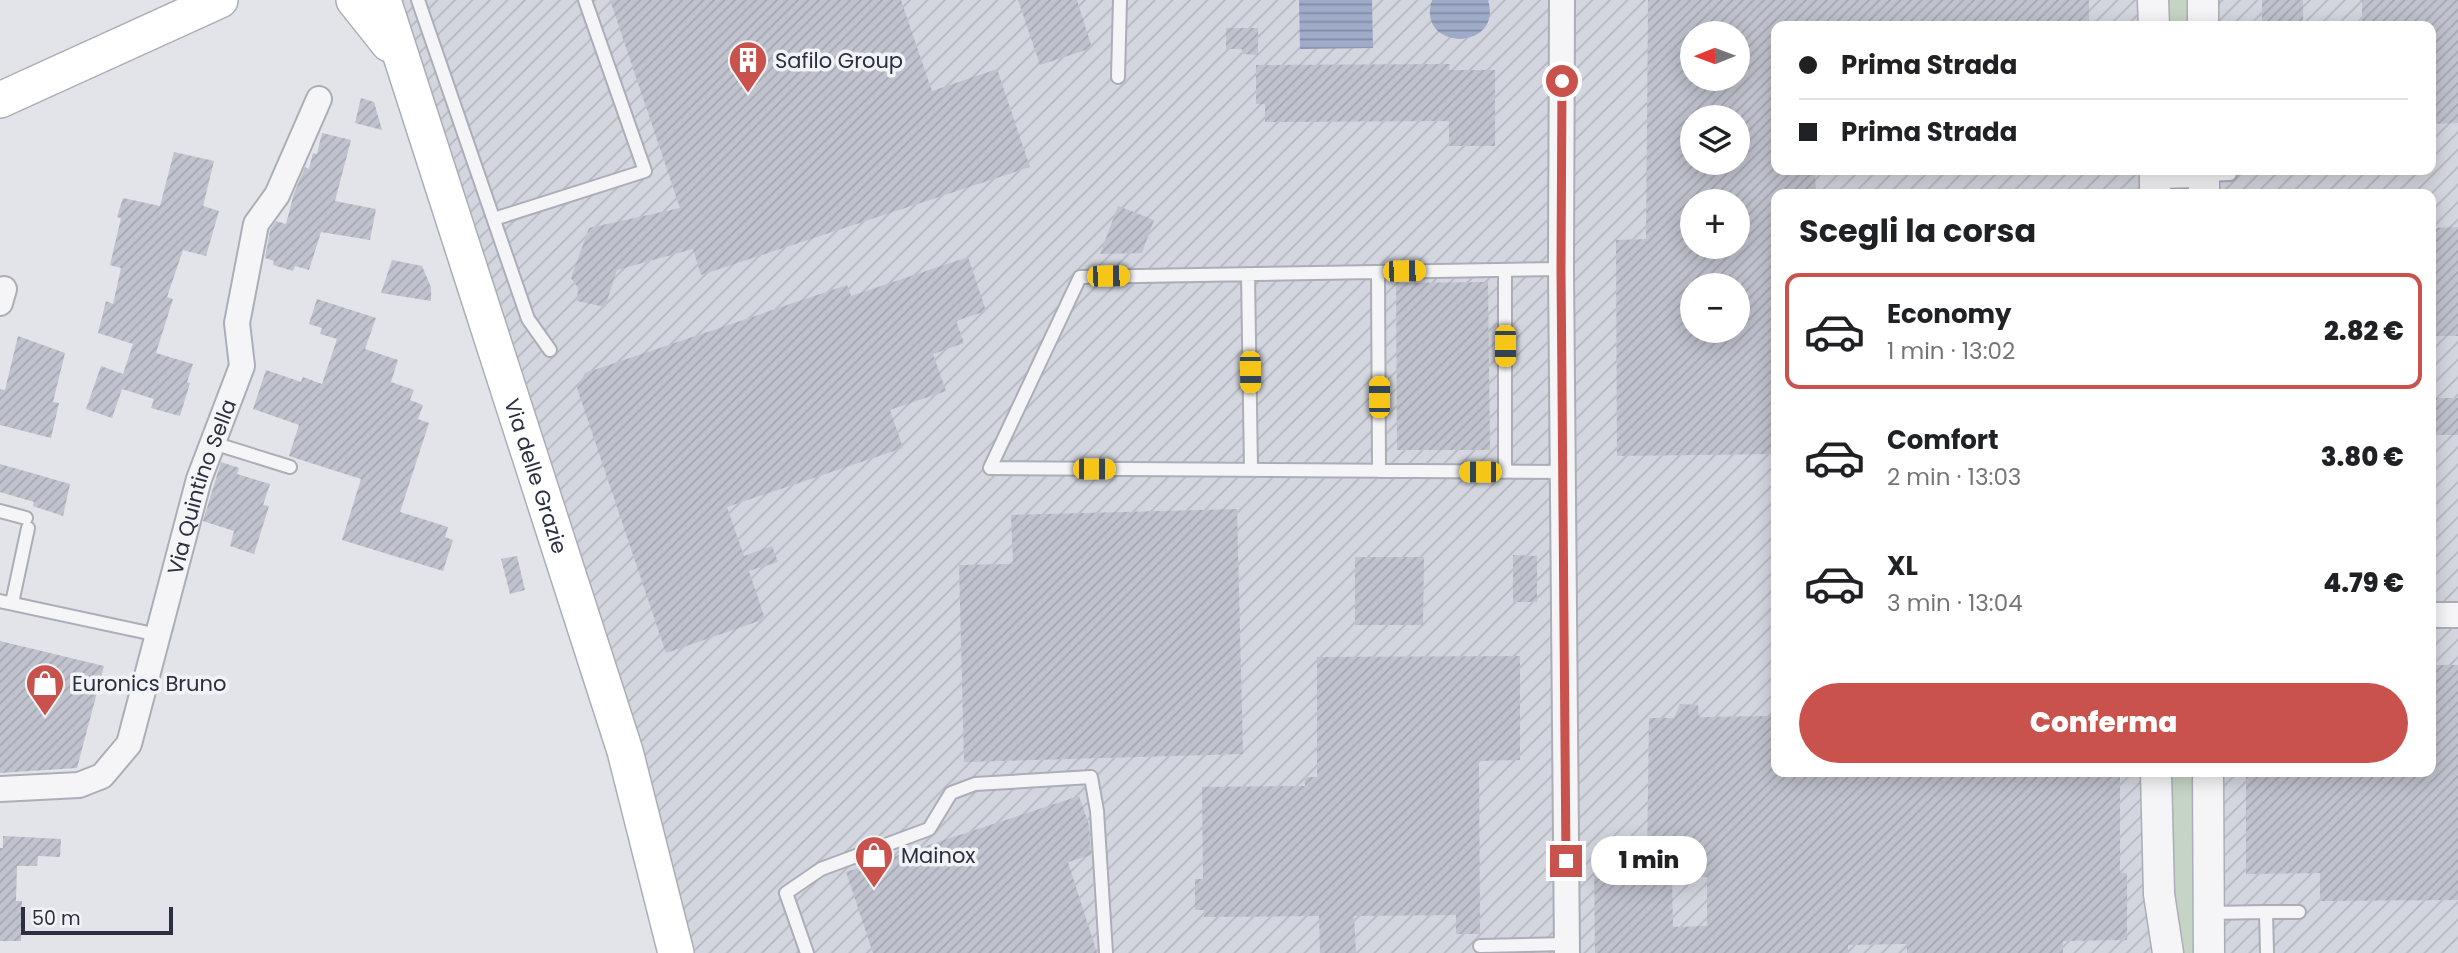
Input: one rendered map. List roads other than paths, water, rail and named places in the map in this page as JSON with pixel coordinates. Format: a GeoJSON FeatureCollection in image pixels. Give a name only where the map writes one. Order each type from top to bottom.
{"type":"FeatureCollection","features":[{"type":"Feature","properties":{"kind":"main road"},"geometry":{"type":"LineString","coordinates":[[0,100],[220,0]]}},
{"type":"Feature","properties":{"kind":"main road"},"geometry":{"type":"LineString","coordinates":[[354,0],[400,57]]}},
{"type":"Feature","properties":{"kind":"main road","name":"Via delle Grazie"},"geometry":{"type":"LineString","coordinates":[[383,0],[625,751],[650,844]]}},
{"type":"Feature","properties":{"kind":"main road"},"geometry":{"type":"LineString","coordinates":[[650,844],[676,953]]}},
{"type":"Feature","properties":{"kind":"street"},"geometry":{"type":"LineString","coordinates":[[1562,0],[1561,269],[1567,948]]}},
{"type":"Feature","properties":{"kind":"street"},"geometry":{"type":"LineString","coordinates":[[2153,0],[2154,21]]}},
{"type":"Feature","properties":{"kind":"street"},"geometry":{"type":"LineString","coordinates":[[2203,0],[2203,21]]}},
{"type":"Feature","properties":{"kind":"street","name":"Via Quintino Sella"},"geometry":{"type":"LineString","coordinates":[[0,789],[79,785],[102,776],[129,744],[199,480],[242,366],[237,323],[256,224],[277,195],[319,99]]}},
{"type":"Feature","properties":{"kind":"street"},"geometry":{"type":"LineString","coordinates":[[2155,180],[2210,178]]}},
{"type":"Feature","properties":{"kind":"street"},"geometry":{"type":"LineString","coordinates":[[2436,615],[2458,615]]}},
{"type":"Feature","properties":{"kind":"street"},"geometry":{"type":"LineString","coordinates":[[2155,777],[2159,894],[2168,953]]}},
{"type":"Feature","properties":{"kind":"street"},"geometry":{"type":"LineString","coordinates":[[2208,777],[2209,953]]}},
{"type":"Feature","properties":{"kind":"street","name":"Via delle Grazie"},"geometry":{"type":"LineString","coordinates":[[650,844],[687,953]]}},
{"type":"Feature","properties":{"kind":"lane"},"geometry":{"type":"LineString","coordinates":[[418,0],[528,318],[550,350]]}},
{"type":"Feature","properties":{"kind":"lane"},"geometry":{"type":"LineString","coordinates":[[494,219],[645,171],[585,0]]}},
{"type":"Feature","properties":{"kind":"lane"},"geometry":{"type":"LineString","coordinates":[[1118,77],[1120,0]]}},
{"type":"Feature","properties":{"kind":"lane"},"geometry":{"type":"LineString","coordinates":[[1561,269],[1080,277],[990,468],[1563,472]]}},
{"type":"Feature","properties":{"kind":"lane"},"geometry":{"type":"LineString","coordinates":[[1505,472],[1506,270]]}},
{"type":"Feature","properties":{"kind":"lane"},"geometry":{"type":"LineString","coordinates":[[1378,272],[1379,471]]}},
{"type":"Feature","properties":{"kind":"lane"},"geometry":{"type":"LineString","coordinates":[[1248,274],[1251,470]]}},
{"type":"Feature","properties":{"kind":"lane"},"geometry":{"type":"LineString","coordinates":[[214,443],[290,467]]}},
{"type":"Feature","properties":{"kind":"lane"},"geometry":{"type":"LineString","coordinates":[[0,511],[27,523],[6,602],[158,635]]}},
{"type":"Feature","properties":{"kind":"lane"},"geometry":{"type":"LineString","coordinates":[[807,953],[786,893],[821,869],[929,829],[951,793],[975,784],[1091,777],[1097,811],[1106,953]]}},
{"type":"Feature","properties":{"kind":"lane"},"geometry":{"type":"LineString","coordinates":[[2266,912],[2267,953]]}},
{"type":"Feature","properties":{"kind":"lane"},"geometry":{"type":"LineString","coordinates":[[2208,913],[2299,912]]}},
{"type":"Feature","properties":{"kind":"lane"},"geometry":{"type":"LineString","coordinates":[[1480,946],[1567,948]]}},
{"type":"Feature","properties":{"kind":"water"},"geometry":{"type":"Polygon","coordinates":[[[1299,0],[1372,0],[1373,48],[1300,49],[1299,0]]]}},
{"type":"Feature","properties":{"kind":"water"},"geometry":{"type":"Polygon","coordinates":[[[1432,0],[1488,0],[1489,17],[1484,29],[1473,36],[1460,39],[1446,36],[1436,29],[1430,17],[1432,0]]]}},
{"type":"Feature","properties":{"kind":"place","name":"Safilo Group"},"geometry":{"type":"Point","coordinates":[748,94]}},
{"type":"Feature","properties":{"kind":"place","name":"Euronics Bruno"},"geometry":{"type":"Point","coordinates":[45,717]}},
{"type":"Feature","properties":{"kind":"place","name":"Mainox"},"geometry":{"type":"Point","coordinates":[874,889]}}]}
